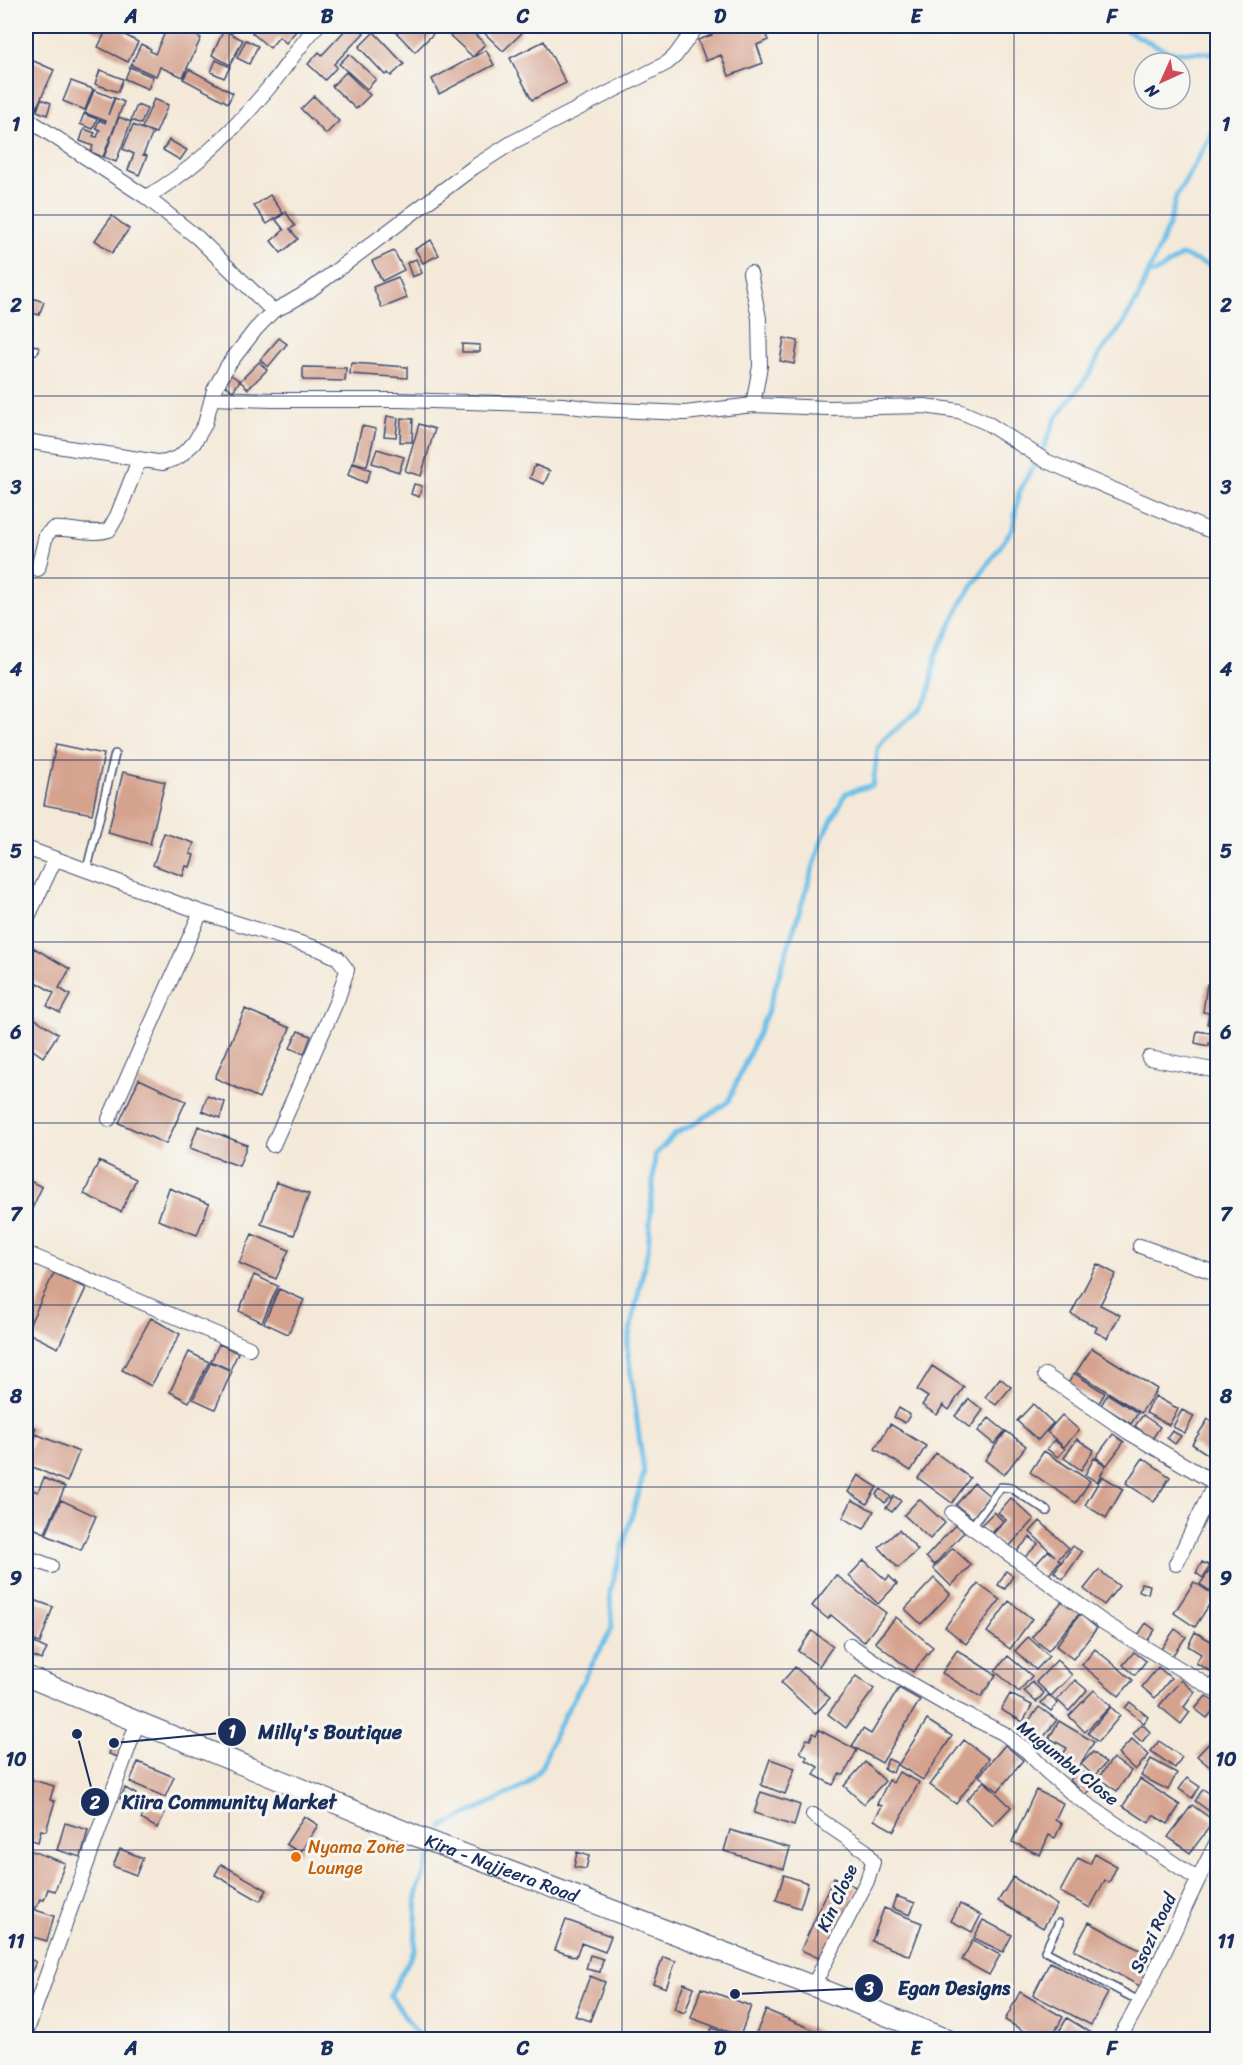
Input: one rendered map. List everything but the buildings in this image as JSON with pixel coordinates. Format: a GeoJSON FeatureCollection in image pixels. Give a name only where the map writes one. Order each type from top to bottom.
{"type":"FeatureCollection","features":[{"type":"Feature","properties":{"kind":"main road","name":"Kira - Najjeera Road"},"geometry":{"type":"LineString","coordinates":[[26,1676],[416,1836],[813,1986],[948,2040]]}},
{"type":"Feature","properties":{"kind":"street"},"geometry":{"type":"LineString","coordinates":[[146,197],[176,179],[226,135],[267,91],[316,26]]}},
{"type":"Feature","properties":{"kind":"street"},"geometry":{"type":"LineString","coordinates":[[26,441],[163,463],[179,457],[189,450],[205,424],[214,390],[228,365],[273,311],[309,291],[474,167],[513,142],[667,63],[675,56],[697,26]]}},
{"type":"Feature","properties":{"kind":"street"},"geometry":{"type":"LineString","coordinates":[[26,117],[146,197],[198,238],[273,311]]}},
{"type":"Feature","properties":{"kind":"street"},"geometry":{"type":"LineString","coordinates":[[750,273],[759,318],[760,366],[753,405]]}},
{"type":"Feature","properties":{"kind":"street"},"geometry":{"type":"LineString","coordinates":[[212,398],[563,405],[685,414],[753,405],[828,408],[926,406],[959,411],[987,423],[1046,461],[1218,534]]}},
{"type":"Feature","properties":{"kind":"street"},"geometry":{"type":"LineString","coordinates":[[38,569],[46,535],[53,529],[102,532],[109,530],[117,516],[139,460]]}},
{"type":"Feature","properties":{"kind":"street"},"geometry":{"type":"LineString","coordinates":[[26,848],[201,912],[319,949],[338,958],[347,970],[338,998],[273,1145]]}},
{"type":"Feature","properties":{"kind":"street"},"geometry":{"type":"LineString","coordinates":[[26,921],[55,859]]}},
{"type":"Feature","properties":{"kind":"street"},"geometry":{"type":"LineString","coordinates":[[109,1119],[201,912]]}},
{"type":"Feature","properties":{"kind":"street"},"geometry":{"type":"LineString","coordinates":[[1149,1058],[1218,1071]]}},
{"type":"Feature","properties":{"kind":"street"},"geometry":{"type":"LineString","coordinates":[[1140,1246],[1218,1274]]}},
{"type":"Feature","properties":{"kind":"street"},"geometry":{"type":"LineString","coordinates":[[26,1253],[249,1348]]}},
{"type":"Feature","properties":{"kind":"street"},"geometry":{"type":"LineString","coordinates":[[1046,1375],[1128,1432],[1216,1481],[1176,1564]]}},
{"type":"Feature","properties":{"kind":"street"},"geometry":{"type":"LineString","coordinates":[[952,1513],[1103,1622],[1218,1692]]}},
{"type":"Feature","properties":{"kind":"street"},"geometry":{"type":"LineString","coordinates":[[26,1557],[51,1566]]}},
{"type":"Feature","properties":{"kind":"street","name":"Mugumbu Close"},"geometry":{"type":"LineString","coordinates":[[850,1645],[893,1674],[954,1709],[1003,1733],[1026,1750],[1046,1772],[1075,1796],[1197,1879]]}},
{"type":"Feature","properties":{"kind":"street"},"geometry":{"type":"LineString","coordinates":[[26,2033],[138,1721]]}},
{"type":"Feature","properties":{"kind":"street","name":"Kin Close"},"geometry":{"type":"LineString","coordinates":[[813,1815],[866,1851],[873,1862],[867,1881],[813,1986]]}},
{"type":"Feature","properties":{"kind":"street","name":"Ssozi Road"},"geometry":{"type":"LineString","coordinates":[[1118,2040],[1141,2002],[1197,1879],[1218,1840]]}},
{"type":"Feature","properties":{"kind":"lane"},"geometry":{"type":"LineString","coordinates":[[26,348],[35,350]]}},
{"type":"Feature","properties":{"kind":"lane"},"geometry":{"type":"LineString","coordinates":[[87,869],[115,754]]}},
{"type":"Feature","properties":{"kind":"lane"},"geometry":{"type":"LineString","coordinates":[[971,1527],[1001,1487],[1011,1488],[1047,1511]]}},
{"type":"Feature","properties":{"kind":"lane"},"geometry":{"type":"LineString","coordinates":[[1059,1923],[1045,1951],[1141,2002]]}},
{"type":"Feature","properties":{"kind":"waterway"},"geometry":{"type":"LineString","coordinates":[[1117,26],[1169,52],[1218,53]]}},
{"type":"Feature","properties":{"kind":"waterway"},"geometry":{"type":"LineString","coordinates":[[442,1827],[526,1785],[541,1768],[557,1729],[612,1628],[610,1591],[644,1473],[627,1346],[648,1249],[655,1155],[675,1134],[728,1102],[767,1013],[823,837],[846,793],[873,785],[878,748],[885,738],[919,710],[929,694],[936,655],[964,598],[1013,528],[1019,492],[1044,447],[1056,418],[1091,372],[1100,353],[1121,327],[1138,298],[1169,224],[1176,197],[1209,139],[1218,116]]}},
{"type":"Feature","properties":{"kind":"waterway"},"geometry":{"type":"LineString","coordinates":[[1149,273],[1155,273],[1182,255],[1218,269]]}},
{"type":"Feature","properties":{"kind":"waterway"},"geometry":{"type":"LineString","coordinates":[[421,2040],[390,1995],[415,1949],[417,1892],[430,1857]]}},
{"type":"Feature","properties":{"kind":"place","name":"Kiira Community Market"},"geometry":{"type":"Point","coordinates":[77,1734]}},
{"type":"Feature","properties":{"kind":"place","name":"Milly's Boutique"},"geometry":{"type":"Point","coordinates":[114,1743]}},
{"type":"Feature","properties":{"kind":"place","name":"Nyama Zone Lounge"},"geometry":{"type":"Point","coordinates":[296,1857]}},
{"type":"Feature","properties":{"kind":"place","name":"Egan Designs"},"geometry":{"type":"Point","coordinates":[735,1994]}}]}
